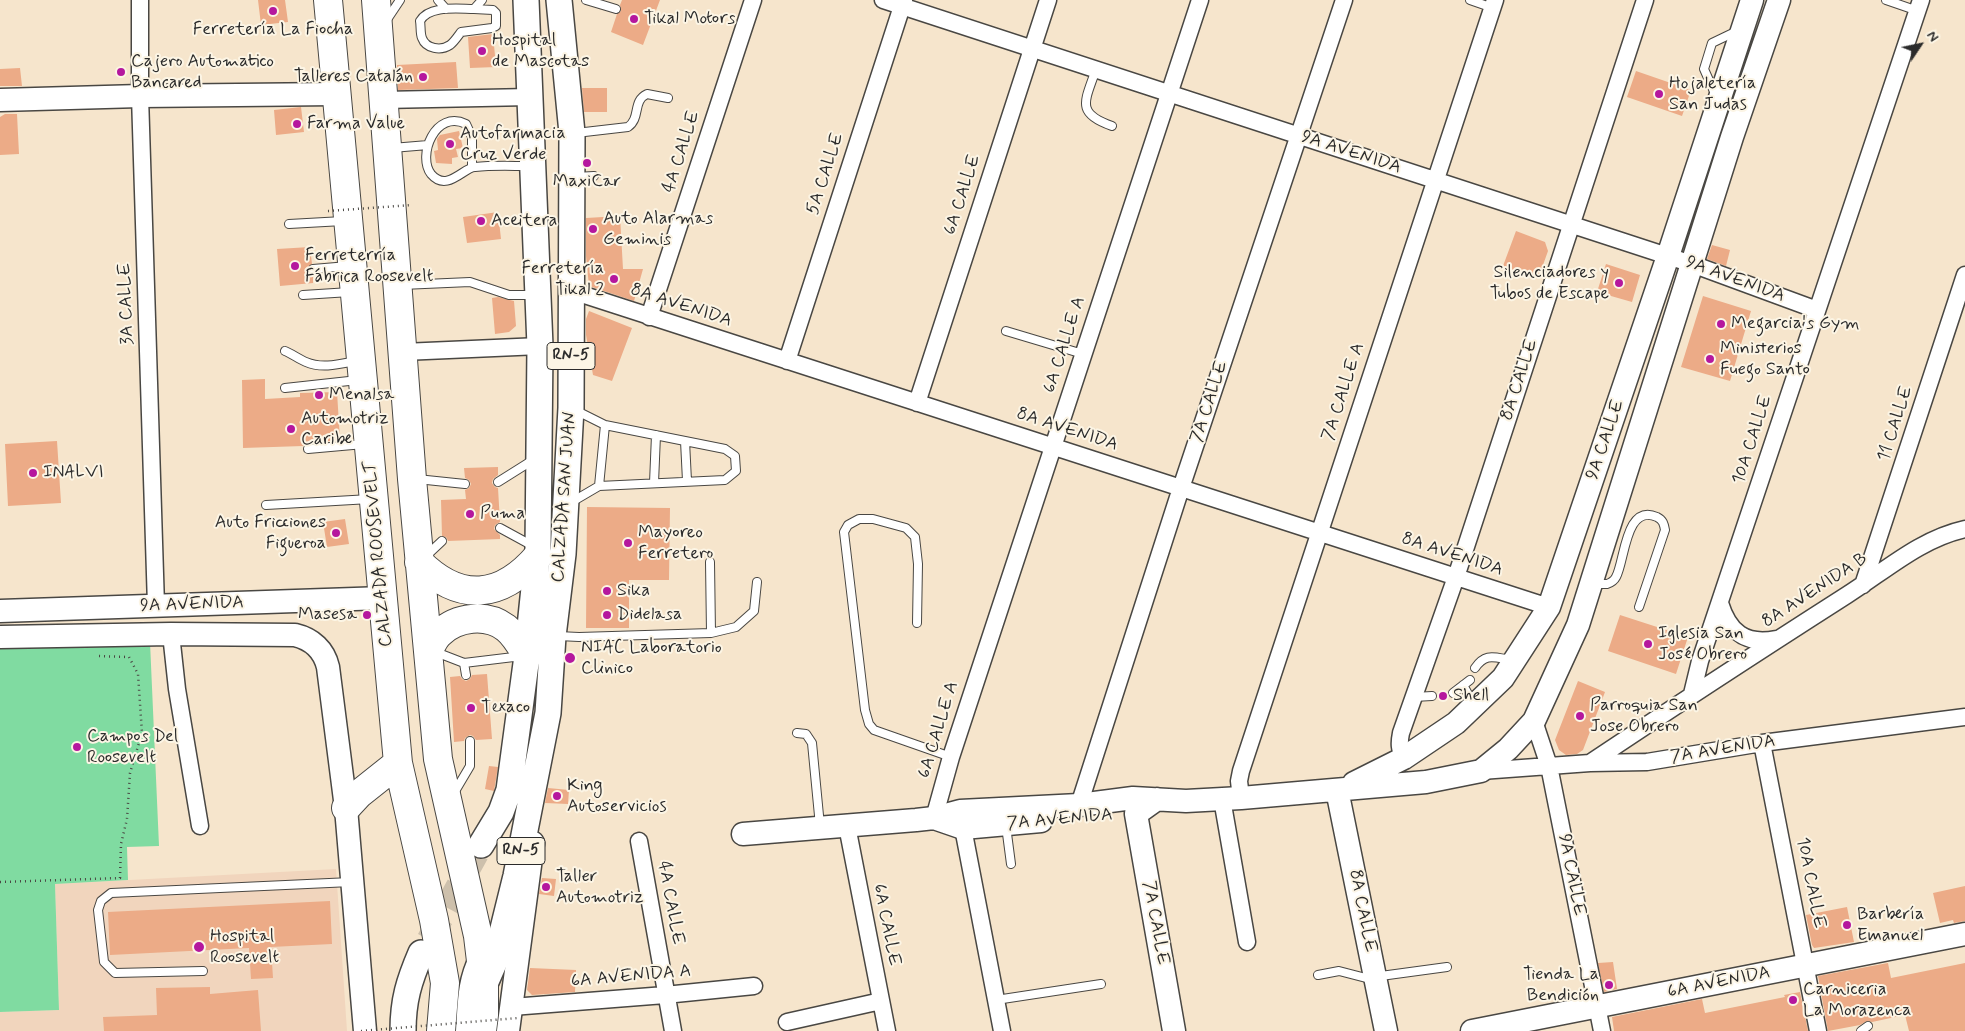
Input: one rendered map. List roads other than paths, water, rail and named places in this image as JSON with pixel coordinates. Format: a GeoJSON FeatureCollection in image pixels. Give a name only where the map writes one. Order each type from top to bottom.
{"type":"FeatureCollection","features":[{"type":"Feature","properties":{"kind":"highway","name":"CALZADA ROOSEVELT"},"geometry":{"type":"LineString","coordinates":[[328,0],[336,94],[338,216],[353,279],[398,763],[434,920],[445,984],[441,1031]]}},
{"type":"Feature","properties":{"kind":"highway"},"geometry":{"type":"LineString","coordinates":[[376,0],[412,478],[438,759],[478,936],[484,986],[482,1031]]}},
{"type":"Feature","properties":{"kind":"highway"},"geometry":{"type":"LineString","coordinates":[[419,562],[434,576],[451,586],[470,590],[490,590],[508,583],[525,572],[538,553]]}},
{"type":"Feature","properties":{"kind":"highway"},"geometry":{"type":"LineString","coordinates":[[429,650],[438,634],[453,624],[470,618],[488,620],[505,627],[518,640],[527,656]]}},
{"type":"Feature","properties":{"kind":"highway"},"geometry":{"type":"LineString","coordinates":[[346,808],[359,794],[398,763]]}},
{"type":"Feature","properties":{"kind":"main road","name":"CALZADA SAN JUAN"},"geometry":{"type":"LineString","coordinates":[[480,845],[502,812],[509,790],[527,656],[538,553],[539,295],[526,0]]}},
{"type":"Feature","properties":{"kind":"main road","name":"CALZADA SAN JUAN"},"geometry":{"type":"LineString","coordinates":[[484,986],[495,961],[516,876],[548,713],[553,636],[563,554],[571,408],[572,292],[582,176],[572,134],[559,0]]}},
{"type":"Feature","properties":{"kind":"main road","name":"9A CALLE"},"geometry":{"type":"LineString","coordinates":[[1338,790],[1404,758],[1456,723],[1503,678],[1549,607],[1747,26],[1752,0]]}},
{"type":"Feature","properties":{"kind":"main road","name":"9A CALLE"},"geometry":{"type":"LineString","coordinates":[[1426,782],[1481,771],[1508,749],[1534,721],[1578,625],[1692,264],[1730,133],[1773,10]]}},
{"type":"Feature","properties":{"kind":"main road"},"geometry":{"type":"LineString","coordinates":[[0,100],[336,94]]}},
{"type":"Feature","properties":{"kind":"main road","name":"9A AVENIDA"},"geometry":{"type":"LineString","coordinates":[[0,611],[384,598]]}},
{"type":"Feature","properties":{"kind":"main road","name":"9A AVENIDA"},"geometry":{"type":"LineString","coordinates":[[0,637],[171,634],[295,635],[315,644],[323,654],[328,667],[346,808]]}},
{"type":"Feature","properties":{"kind":"main road"},"geometry":{"type":"LineString","coordinates":[[513,1018],[548,713]]}},
{"type":"Feature","properties":{"kind":"main road"},"geometry":{"type":"LineString","coordinates":[[1404,758],[1418,776],[1426,782]]}},
{"type":"Feature","properties":{"kind":"main road","name":"7A AVENIDA"},"geometry":{"type":"LineString","coordinates":[[743,834],[934,818],[960,811],[1079,805],[1133,798],[1186,801],[1426,782]]}},
{"type":"Feature","properties":{"kind":"main road","name":"8A CALLE"},"geometry":{"type":"LineString","coordinates":[[1338,790],[1386,1031]]}},
{"type":"Feature","properties":{"kind":"main road"},"geometry":{"type":"LineString","coordinates":[[1136,814],[1157,799]]}},
{"type":"Feature","properties":{"kind":"main road","name":"7A AVENIDA"},"geometry":{"type":"LineString","coordinates":[[934,818],[963,828],[1136,814],[1186,801]]}},
{"type":"Feature","properties":{"kind":"main road"},"geometry":{"type":"LineString","coordinates":[[346,808],[365,1031]]}},
{"type":"Feature","properties":{"kind":"main road","name":"7A CALLE"},"geometry":{"type":"LineString","coordinates":[[1136,814],[1174,1031]]}},
{"type":"Feature","properties":{"kind":"main road","name":"6A AVENIDA"},"geometry":{"type":"LineString","coordinates":[[1472,1031],[1965,934]]}},
{"type":"Feature","properties":{"kind":"main road"},"geometry":{"type":"LineString","coordinates":[[403,1031],[404,1002],[422,953]]}},
{"type":"Feature","properties":{"kind":"main road"},"geometry":{"type":"LineString","coordinates":[[467,1031],[469,990],[473,974],[481,957]]}},
{"type":"Feature","properties":{"kind":"main road","name":"CALZADA ROOSEVELT"},"geometry":{"type":"LineString","coordinates":[[445,984],[458,996],[455,1031]]}},
{"type":"Feature","properties":{"kind":"street","name":"3A CALLE"},"geometry":{"type":"LineString","coordinates":[[140,0],[140,96],[156,606]]}},
{"type":"Feature","properties":{"kind":"street","name":"4A CALLE"},"geometry":{"type":"LineString","coordinates":[[649,317],[753,0]]}},
{"type":"Feature","properties":{"kind":"street","name":"9A AVENIDA"},"geometry":{"type":"LineString","coordinates":[[883,0],[903,3],[1032,49],[1668,256],[1817,310]]}},
{"type":"Feature","properties":{"kind":"street","name":"6A CALLE"},"geometry":{"type":"LineString","coordinates":[[917,403],[1048,0]]}},
{"type":"Feature","properties":{"kind":"street","name":"6A CALLE A"},"geometry":{"type":"LineString","coordinates":[[934,818],[951,757],[1200,0]]}},
{"type":"Feature","properties":{"kind":"street","name":"7A CALLE"},"geometry":{"type":"LineString","coordinates":[[1079,805],[1181,488],[1344,0]]}},
{"type":"Feature","properties":{"kind":"street","name":"8A CALLE"},"geometry":{"type":"LineString","coordinates":[[1404,758],[1399,743],[1456,577],[1645,0]]}},
{"type":"Feature","properties":{"kind":"street","name":"5A CALLE"},"geometry":{"type":"LineString","coordinates":[[787,361],[903,3]]}},
{"type":"Feature","properties":{"kind":"street","name":"7A CALLE A"},"geometry":{"type":"LineString","coordinates":[[1247,942],[1232,798],[1239,791],[1242,771],[1319,533],[1494,4]]}},
{"type":"Feature","properties":{"kind":"street","name":"10A CALLE"},"geometry":{"type":"LineString","coordinates":[[1692,694],[1700,661],[1920,5]]}},
{"type":"Feature","properties":{"kind":"street"},"geometry":{"type":"LineString","coordinates":[[383,100],[530,97]]}},
{"type":"Feature","properties":{"kind":"street","name":"11 CALLE"},"geometry":{"type":"LineString","coordinates":[[1863,585],[1965,275]]}},
{"type":"Feature","properties":{"kind":"street","name":"8A AVENIDA"},"geometry":{"type":"LineString","coordinates":[[572,292],[1549,607]]}},
{"type":"Feature","properties":{"kind":"street"},"geometry":{"type":"LineString","coordinates":[[404,352],[540,346]]}},
{"type":"Feature","properties":{"kind":"street","name":"8A AVENIDA B"},"geometry":{"type":"LineString","coordinates":[[1590,763],[1692,694],[1863,585],[1915,549],[1951,532],[1965,529]]}},
{"type":"Feature","properties":{"kind":"street"},"geometry":{"type":"LineString","coordinates":[[1720,603],[1725,618],[1734,631],[1748,639],[1763,642],[1779,638]]}},
{"type":"Feature","properties":{"kind":"street"},"geometry":{"type":"LineString","coordinates":[[171,634],[177,689],[200,826]]}},
{"type":"Feature","properties":{"kind":"street","name":"7A AVENIDA"},"geometry":{"type":"LineString","coordinates":[[1481,771],[1590,763],[1647,762],[1762,743],[1965,717]]}},
{"type":"Feature","properties":{"kind":"street","name":"9A CALLE"},"geometry":{"type":"LineString","coordinates":[[1534,721],[1549,766],[1602,1031]]}},
{"type":"Feature","properties":{"kind":"street","name":"10A CALLE"},"geometry":{"type":"LineString","coordinates":[[1762,743],[1818,1031]]}},
{"type":"Feature","properties":{"kind":"street","name":"6A CALLE"},"geometry":{"type":"LineString","coordinates":[[847,826],[887,1031]]}},
{"type":"Feature","properties":{"kind":"street"},"geometry":{"type":"LineString","coordinates":[[963,828],[1002,1031]]}},
{"type":"Feature","properties":{"kind":"street","name":"4A CALLE"},"geometry":{"type":"LineString","coordinates":[[640,841],[673,1031]]}},
{"type":"Feature","properties":{"kind":"street","name":"6A AVENIDA A"},"geometry":{"type":"LineString","coordinates":[[513,1018],[666,995],[754,986]]}},
{"type":"Feature","properties":{"kind":"street"},"geometry":{"type":"LineString","coordinates":[[787,1022],[881,1001]]}},
{"type":"Feature","properties":{"kind":"lane"},"geometry":{"type":"LineString","coordinates":[[379,34],[400,0]]}},
{"type":"Feature","properties":{"kind":"lane"},"geometry":{"type":"LineString","coordinates":[[438,0],[446,9]]}},
{"type":"Feature","properties":{"kind":"lane"},"geometry":{"type":"LineString","coordinates":[[474,8],[482,0]]}},
{"type":"Feature","properties":{"kind":"lane"},"geometry":{"type":"LineString","coordinates":[[586,0],[616,9]]}},
{"type":"Feature","properties":{"kind":"lane"},"geometry":{"type":"LineString","coordinates":[[1470,0],[1494,4]]}},
{"type":"Feature","properties":{"kind":"lane"},"geometry":{"type":"LineString","coordinates":[[1886,0],[1920,5]]}},
{"type":"Feature","properties":{"kind":"lane"},"geometry":{"type":"LineString","coordinates":[[474,8],[493,10],[496,13],[496,26],[461,32],[446,47],[432,48],[421,37],[420,21],[428,13],[446,9],[474,8]]}},
{"type":"Feature","properties":{"kind":"lane"},"geometry":{"type":"LineString","coordinates":[[1096,70],[1086,102],[1086,110],[1098,122],[1112,126]]}},
{"type":"Feature","properties":{"kind":"lane"},"geometry":{"type":"LineString","coordinates":[[572,134],[628,127],[636,118],[638,100],[643,96],[647,94],[668,98]]}},
{"type":"Feature","properties":{"kind":"lane"},"geometry":{"type":"LineString","coordinates":[[472,167],[472,137],[466,124],[460,121],[453,121],[440,125],[431,136],[428,145],[427,162],[429,171],[435,178],[446,180],[454,178],[472,167],[533,166]]}},
{"type":"Feature","properties":{"kind":"lane"},"geometry":{"type":"LineString","coordinates":[[387,148],[428,145]]}},
{"type":"Feature","properties":{"kind":"lane"},"geometry":{"type":"LineString","coordinates":[[289,224],[338,216]]}},
{"type":"Feature","properties":{"kind":"lane"},"geometry":{"type":"LineString","coordinates":[[312,269],[353,279]]}},
{"type":"Feature","properties":{"kind":"lane"},"geometry":{"type":"LineString","coordinates":[[303,295],[353,279]]}},
{"type":"Feature","properties":{"kind":"lane"},"geometry":{"type":"LineString","coordinates":[[397,285],[470,282],[509,295],[539,295]]}},
{"type":"Feature","properties":{"kind":"lane"},"geometry":{"type":"LineString","coordinates":[[1006,331],[1083,354]]}},
{"type":"Feature","properties":{"kind":"lane"},"geometry":{"type":"LineString","coordinates":[[285,351],[307,363],[320,366],[335,365],[362,370]]}},
{"type":"Feature","properties":{"kind":"lane"},"geometry":{"type":"LineString","coordinates":[[285,388],[362,370]]}},
{"type":"Feature","properties":{"kind":"lane"},"geometry":{"type":"LineString","coordinates":[[566,506],[599,486],[725,480],[736,471],[735,456],[731,451],[604,425],[571,408]]}},
{"type":"Feature","properties":{"kind":"lane"},"geometry":{"type":"LineString","coordinates":[[599,486],[604,425]]}},
{"type":"Feature","properties":{"kind":"lane"},"geometry":{"type":"LineString","coordinates":[[654,483],[656,435]]}},
{"type":"Feature","properties":{"kind":"lane"},"geometry":{"type":"LineString","coordinates":[[685,441],[687,482]]}},
{"type":"Feature","properties":{"kind":"lane"},"geometry":{"type":"LineString","coordinates":[[308,449],[369,444]]}},
{"type":"Feature","properties":{"kind":"lane"},"geometry":{"type":"LineString","coordinates":[[498,482],[539,456]]}},
{"type":"Feature","properties":{"kind":"lane"},"geometry":{"type":"LineString","coordinates":[[412,478],[465,484]]}},
{"type":"Feature","properties":{"kind":"lane"},"geometry":{"type":"LineString","coordinates":[[266,504],[374,499]]}},
{"type":"Feature","properties":{"kind":"lane"},"geometry":{"type":"LineString","coordinates":[[1591,583],[1606,584],[1616,577],[1630,529],[1635,522],[1643,516],[1660,518],[1664,523],[1665,530],[1639,607]]}},
{"type":"Feature","properties":{"kind":"lane"},"geometry":{"type":"LineString","coordinates":[[916,623],[918,564],[915,537],[906,528],[873,520],[859,519],[848,524],[844,532],[865,710],[869,724],[874,730],[883,734],[951,757]]}},
{"type":"Feature","properties":{"kind":"lane"},"geometry":{"type":"LineString","coordinates":[[500,528],[538,553]]}},
{"type":"Feature","properties":{"kind":"lane"},"geometry":{"type":"LineString","coordinates":[[419,562],[442,541]]}},
{"type":"Feature","properties":{"kind":"lane"},"geometry":{"type":"LineString","coordinates":[[710,562],[711,633]]}},
{"type":"Feature","properties":{"kind":"lane"},"geometry":{"type":"LineString","coordinates":[[553,636],[711,633],[736,627],[754,611],[757,582]]}},
{"type":"Feature","properties":{"kind":"lane"},"geometry":{"type":"LineString","coordinates":[[429,650],[464,663],[527,656]]}},
{"type":"Feature","properties":{"kind":"lane"},"geometry":{"type":"LineString","coordinates":[[1475,668],[1480,660],[1488,657],[1514,661]]}},
{"type":"Feature","properties":{"kind":"lane"},"geometry":{"type":"LineString","coordinates":[[464,663],[466,676]]}},
{"type":"Feature","properties":{"kind":"lane"},"geometry":{"type":"LineString","coordinates":[[1453,693],[1470,680]]}},
{"type":"Feature","properties":{"kind":"lane"},"geometry":{"type":"LineString","coordinates":[[1463,685],[1475,706]]}},
{"type":"Feature","properties":{"kind":"lane"},"geometry":{"type":"LineString","coordinates":[[1414,697],[1432,696]]}},
{"type":"Feature","properties":{"kind":"lane"},"geometry":{"type":"LineString","coordinates":[[797,732],[806,734],[812,743],[820,828]]}},
{"type":"Feature","properties":{"kind":"lane"},"geometry":{"type":"LineString","coordinates":[[448,804],[470,766],[470,741]]}},
{"type":"Feature","properties":{"kind":"lane"},"geometry":{"type":"LineString","coordinates":[[1006,824],[1011,864]]}},
{"type":"Feature","properties":{"kind":"lane"},"geometry":{"type":"LineString","coordinates":[[203,971],[115,973],[104,962],[98,910],[101,901],[111,893],[353,882]]}},
{"type":"Feature","properties":{"kind":"lane"},"geometry":{"type":"LineString","coordinates":[[1318,975],[1338,971],[1366,978],[1447,967]]}},
{"type":"Feature","properties":{"kind":"lane"},"geometry":{"type":"LineString","coordinates":[[996,1000],[1101,984]]}},
{"type":"Feature","properties":{"kind":"tunnel"},"geometry":{"type":"LineString","coordinates":[[429,940],[481,845]]}},
{"type":"Feature","properties":{"kind":"place","name":"Ferretería La Fiocha"},"geometry":{"type":"Point","coordinates":[273,11]}},
{"type":"Feature","properties":{"kind":"place","name":"Tikal Motors"},"geometry":{"type":"Point","coordinates":[634,19]}},
{"type":"Feature","properties":{"kind":"place","name":"Hospital de Mascotas"},"geometry":{"type":"Point","coordinates":[482,51]}},
{"type":"Feature","properties":{"kind":"place","name":"Cajero Automatico Bancared"},"geometry":{"type":"Point","coordinates":[121,72]}},
{"type":"Feature","properties":{"kind":"place","name":"Talleres Catalán"},"geometry":{"type":"Point","coordinates":[423,77]}},
{"type":"Feature","properties":{"kind":"place","name":"Hojaletería San Judas"},"geometry":{"type":"Point","coordinates":[1659,94]}},
{"type":"Feature","properties":{"kind":"place","name":"Farma Value"},"geometry":{"type":"Point","coordinates":[297,124]}},
{"type":"Feature","properties":{"kind":"place","name":"Autofarmacia Cruz Verde"},"geometry":{"type":"Point","coordinates":[450,144]}},
{"type":"Feature","properties":{"kind":"place","name":"MaxiCar"},"geometry":{"type":"Point","coordinates":[587,163]}},
{"type":"Feature","properties":{"kind":"place","name":"Aceitera"},"geometry":{"type":"Point","coordinates":[481,221]}},
{"type":"Feature","properties":{"kind":"place","name":"Auto Alarmas Geminis"},"geometry":{"type":"Point","coordinates":[593,229]}},
{"type":"Feature","properties":{"kind":"place","name":"Ferreterría Fábrica Roosevelt"},"geometry":{"type":"Point","coordinates":[295,266]}},
{"type":"Feature","properties":{"kind":"place","name":"Ferretería Tikal 2"},"geometry":{"type":"Point","coordinates":[614,279]}},
{"type":"Feature","properties":{"kind":"place","name":"Silenciadores y Tubos de Escape"},"geometry":{"type":"Point","coordinates":[1619,283]}},
{"type":"Feature","properties":{"kind":"place","name":"Megarcia's Gym"},"geometry":{"type":"Point","coordinates":[1721,324]}},
{"type":"Feature","properties":{"kind":"place","name":"Ministerios Fuego Santo"},"geometry":{"type":"Point","coordinates":[1710,359]}},
{"type":"Feature","properties":{"kind":"place","name":"Menalsa"},"geometry":{"type":"Point","coordinates":[319,395]}},
{"type":"Feature","properties":{"kind":"place","name":"Automotriz Caribe"},"geometry":{"type":"Point","coordinates":[291,429]}},
{"type":"Feature","properties":{"kind":"place","name":"INALVI"},"geometry":{"type":"Point","coordinates":[33,473]}},
{"type":"Feature","properties":{"kind":"place","name":"Puma"},"geometry":{"type":"Point","coordinates":[470,514]}},
{"type":"Feature","properties":{"kind":"place","name":"Auto Fricciones Figueroa"},"geometry":{"type":"Point","coordinates":[336,533]}},
{"type":"Feature","properties":{"kind":"place","name":"Mayoreo Ferretero"},"geometry":{"type":"Point","coordinates":[628,543]}},
{"type":"Feature","properties":{"kind":"place","name":"Sika"},"geometry":{"type":"Point","coordinates":[607,591]}},
{"type":"Feature","properties":{"kind":"place","name":"Masesa"},"geometry":{"type":"Point","coordinates":[367,615]}},
{"type":"Feature","properties":{"kind":"place","name":"Didelasa"},"geometry":{"type":"Point","coordinates":[607,615]}},
{"type":"Feature","properties":{"kind":"place","name":"Iglesia San José Obrero"},"geometry":{"type":"Point","coordinates":[1648,644]}},
{"type":"Feature","properties":{"kind":"place","name":"NIAC Laboratorio Clinico"},"geometry":{"type":"Point","coordinates":[570,658]}},
{"type":"Feature","properties":{"kind":"place","name":"Shell"},"geometry":{"type":"Point","coordinates":[1443,696]}},
{"type":"Feature","properties":{"kind":"place","name":"Texaco"},"geometry":{"type":"Point","coordinates":[471,708]}},
{"type":"Feature","properties":{"kind":"place","name":"Parroquia San Jose Obrero"},"geometry":{"type":"Point","coordinates":[1580,716]}},
{"type":"Feature","properties":{"kind":"place","name":"Campos Del Roosevelt"},"geometry":{"type":"Point","coordinates":[77,747]}},
{"type":"Feature","properties":{"kind":"place","name":"King Autoservicios"},"geometry":{"type":"Point","coordinates":[557,796]}},
{"type":"Feature","properties":{"kind":"place","name":"Taller Automotriz"},"geometry":{"type":"Point","coordinates":[546,887]}},
{"type":"Feature","properties":{"kind":"place","name":"Barbería Emanuel"},"geometry":{"type":"Point","coordinates":[1847,925]}},
{"type":"Feature","properties":{"kind":"place","name":"Hospital Roosevelt"},"geometry":{"type":"Point","coordinates":[199,947]}},
{"type":"Feature","properties":{"kind":"place","name":"Tienda La Bendición"},"geometry":{"type":"Point","coordinates":[1609,985]}},
{"type":"Feature","properties":{"kind":"place","name":"Carniceria La Morazenca"},"geometry":{"type":"Point","coordinates":[1793,1000]}}]}
